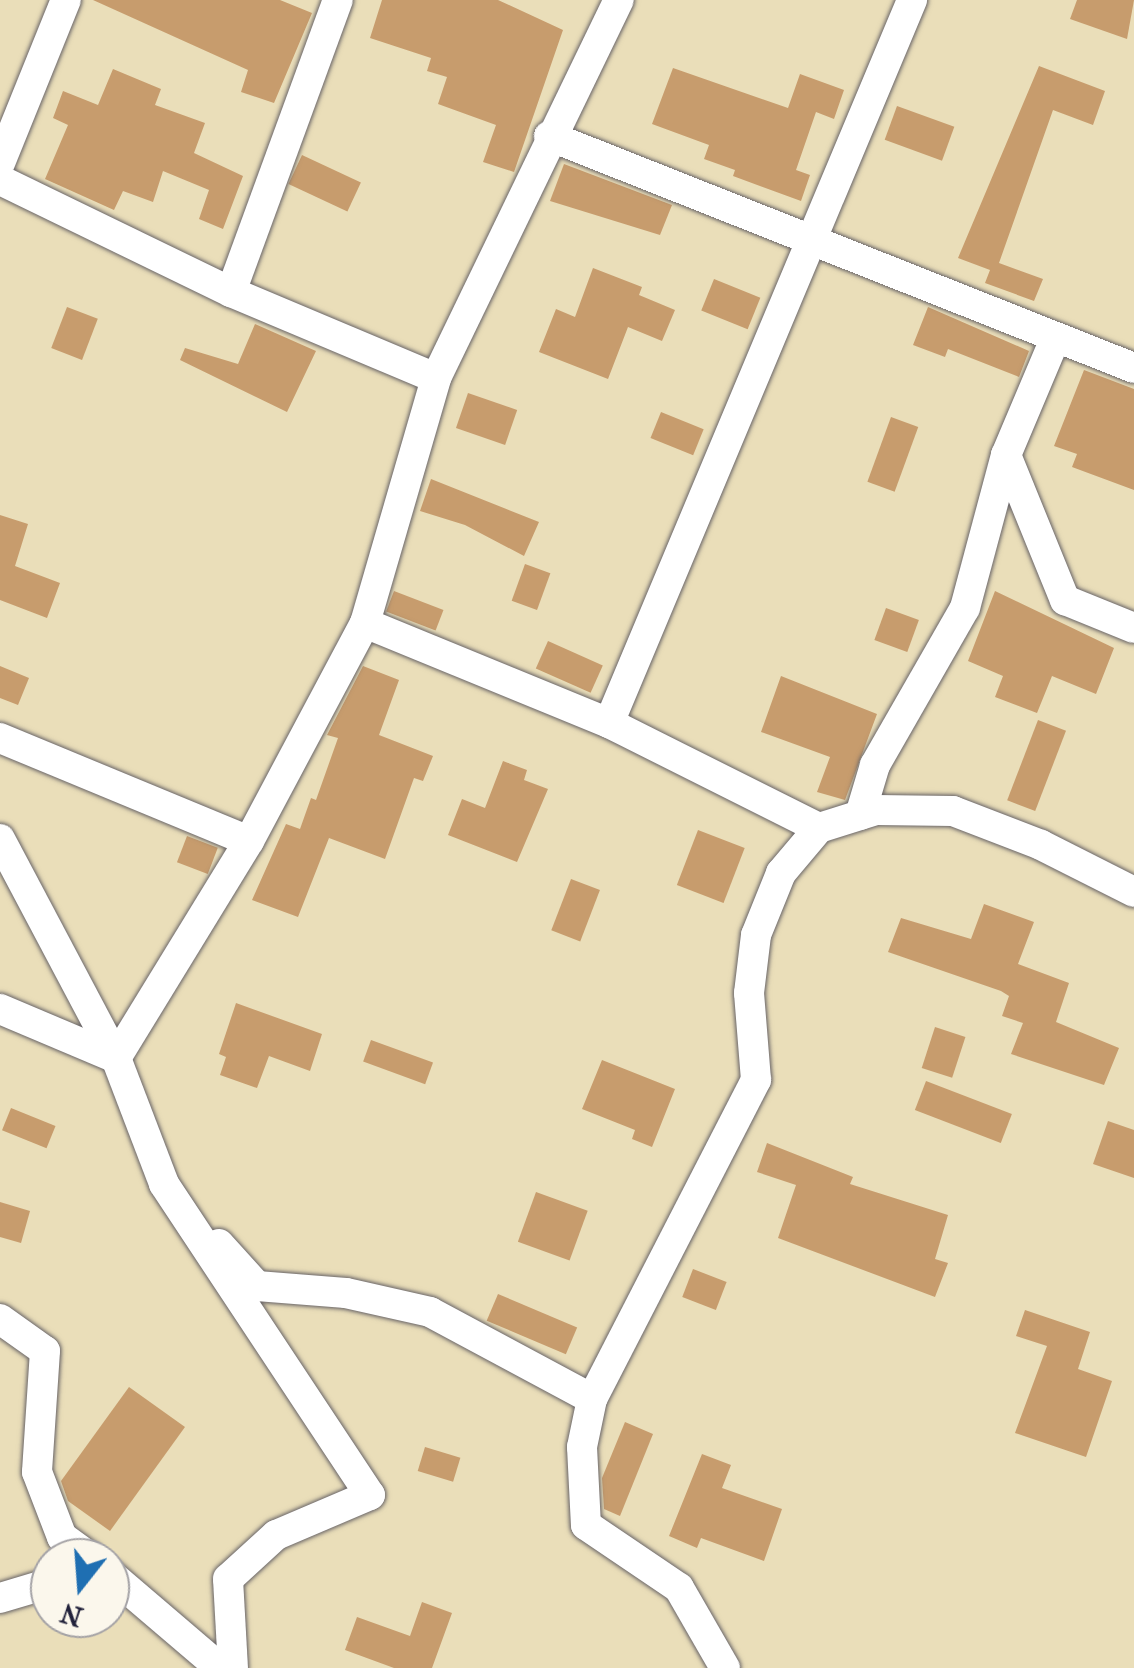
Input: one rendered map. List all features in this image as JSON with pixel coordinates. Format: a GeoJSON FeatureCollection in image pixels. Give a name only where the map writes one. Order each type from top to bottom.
{"type":"FeatureCollection","features":[{"type":"Feature","properties":{"kind":"street"},"geometry":{"type":"LineString","coordinates":[[0,164],[66,0]]}},
{"type":"Feature","properties":{"kind":"street"},"geometry":{"type":"LineString","coordinates":[[231,292],[338,0]]}},
{"type":"Feature","properties":{"kind":"street"},"geometry":{"type":"LineString","coordinates":[[116,1058],[250,841],[365,623],[436,378],[549,136],[619,0]]}},
{"type":"Feature","properties":{"kind":"street"},"geometry":{"type":"LineString","coordinates":[[609,723],[912,0]]}},
{"type":"Feature","properties":{"kind":"street"},"geometry":{"type":"LineString","coordinates":[[549,136],[1134,368]]}},
{"type":"Feature","properties":{"kind":"street"},"geometry":{"type":"LineString","coordinates":[[0,180],[231,292],[436,378]]}},
{"type":"Feature","properties":{"kind":"street"},"geometry":{"type":"LineString","coordinates":[[860,815],[875,764],[965,608],[1006,455],[1055,339]]}},
{"type":"Feature","properties":{"kind":"street"},"geometry":{"type":"LineString","coordinates":[[1006,455],[1065,600],[1134,628]]}},
{"type":"Feature","properties":{"kind":"street"},"geometry":{"type":"LineString","coordinates":[[365,623],[609,723],[820,828]]}},
{"type":"Feature","properties":{"kind":"street"},"geometry":{"type":"LineString","coordinates":[[0,738],[250,841]]}},
{"type":"Feature","properties":{"kind":"street"},"geometry":{"type":"LineString","coordinates":[[725,1668],[679,1588],[586,1525],[582,1447],[592,1399],[756,1080],[749,994],[756,935],[782,873],[820,828],[860,815],[953,812],[1041,845],[1134,892]]}},
{"type":"Feature","properties":{"kind":"street"},"geometry":{"type":"LineString","coordinates":[[0,839],[116,1058],[164,1184],[370,1495],[276,1535],[228,1579],[233,1668]]}},
{"type":"Feature","properties":{"kind":"street"},"geometry":{"type":"LineString","coordinates":[[0,1010],[116,1058]]}},
{"type":"Feature","properties":{"kind":"street"},"geometry":{"type":"LineString","coordinates":[[164,1184],[258,1286],[346,1294],[430,1312],[592,1399]]}},
{"type":"Feature","properties":{"kind":"street"},"geometry":{"type":"LineString","coordinates":[[0,1319],[46,1352],[37,1472],[63,1538]]}},
{"type":"Feature","properties":{"kind":"street"},"geometry":{"type":"LineString","coordinates":[[0,1598],[30,1589]]}},
{"type":"Feature","properties":{"kind":"street"},"geometry":{"type":"LineString","coordinates":[[130,1592],[220,1668]]}},
{"type":"Feature","properties":{"kind":"building"},"geometry":{"type":"Polygon","coordinates":[[[93,0],[280,0],[312,13],[274,103],[241,92],[248,70],[93,0]]]}},
{"type":"Feature","properties":{"kind":"building"},"geometry":{"type":"Polygon","coordinates":[[[382,0],[498,0],[563,30],[514,172],[483,162],[496,125],[438,104],[447,77],[427,71],[431,58],[370,38],[382,0]]]}},
{"type":"Feature","properties":{"kind":"building"},"geometry":{"type":"Polygon","coordinates":[[[1077,0],[1134,0],[1127,39],[1070,19],[1077,0]]]}},
{"type":"Feature","properties":{"kind":"building"},"geometry":{"type":"Polygon","coordinates":[[[1039,66],[1105,91],[1093,125],[1053,110],[999,263],[1043,279],[1034,301],[985,283],[990,270],[958,258],[1039,66]]]}},
{"type":"Feature","properties":{"kind":"building"},"geometry":{"type":"Polygon","coordinates":[[[673,68],[788,108],[800,74],[844,90],[834,119],[816,112],[796,170],[810,175],[801,201],[733,176],[735,170],[704,159],[709,145],[652,124],[673,68]]]}},
{"type":"Feature","properties":{"kind":"building"},"geometry":{"type":"Polygon","coordinates":[[[113,69],[161,89],[155,105],[205,123],[194,153],[243,176],[223,229],[199,219],[209,190],[163,171],[153,202],[123,191],[114,210],[45,179],[68,125],[53,118],[63,91],[98,105],[113,69]]]}},
{"type":"Feature","properties":{"kind":"building"},"geometry":{"type":"Polygon","coordinates":[[[897,106],[954,127],[942,161],[885,140],[897,106]]]}},
{"type":"Feature","properties":{"kind":"building"},"geometry":{"type":"Polygon","coordinates":[[[302,155],[361,182],[347,211],[288,184],[302,155]]]}},
{"type":"Feature","properties":{"kind":"building"},"geometry":{"type":"Polygon","coordinates":[[[564,164],[672,205],[660,235],[550,201],[564,164]]]}},
{"type":"Feature","properties":{"kind":"building"},"geometry":{"type":"Polygon","coordinates":[[[593,268],[642,287],[639,295],[675,310],[662,341],[628,327],[608,379],[539,352],[556,309],[575,317],[593,268]]]}},
{"type":"Feature","properties":{"kind":"building"},"geometry":{"type":"Polygon","coordinates":[[[714,279],[760,298],[748,329],[701,311],[714,279]]]}},
{"type":"Feature","properties":{"kind":"building"},"geometry":{"type":"Polygon","coordinates":[[[67,307],[98,319],[82,360],[51,348],[67,307]]]}},
{"type":"Feature","properties":{"kind":"building"},"geometry":{"type":"Polygon","coordinates":[[[928,307],[1029,351],[1019,377],[948,349],[945,357],[913,345],[928,307]]]}},
{"type":"Feature","properties":{"kind":"building"},"geometry":{"type":"Polygon","coordinates":[[[255,324],[316,351],[287,412],[180,360],[185,348],[238,364],[255,324]]]}},
{"type":"Feature","properties":{"kind":"building"},"geometry":{"type":"Polygon","coordinates":[[[1084,370],[1134,389],[1134,490],[1072,467],[1077,454],[1054,446],[1084,370]]]}},
{"type":"Feature","properties":{"kind":"building"},"geometry":{"type":"Polygon","coordinates":[[[468,393],[517,410],[505,445],[456,428],[468,393]]]}},
{"type":"Feature","properties":{"kind":"building"},"geometry":{"type":"Polygon","coordinates":[[[661,412],[704,429],[693,455],[651,438],[661,412]]]}},
{"type":"Feature","properties":{"kind":"building"},"geometry":{"type":"Polygon","coordinates":[[[891,417],[918,427],[895,492],[867,482],[891,417]]]}},
{"type":"Feature","properties":{"kind":"building"},"geometry":{"type":"Polygon","coordinates":[[[431,479],[539,522],[524,556],[465,525],[420,511],[431,479]]]}},
{"type":"Feature","properties":{"kind":"building"},"geometry":{"type":"Polygon","coordinates":[[[0,515],[28,524],[15,566],[60,583],[47,618],[0,600],[0,515]]]}},
{"type":"Feature","properties":{"kind":"building"},"geometry":{"type":"Polygon","coordinates":[[[525,564],[550,573],[537,610],[512,601],[525,564]]]}},
{"type":"Feature","properties":{"kind":"building"},"geometry":{"type":"Polygon","coordinates":[[[394,591],[443,610],[436,631],[386,612],[394,591]]]}},
{"type":"Feature","properties":{"kind":"building"},"geometry":{"type":"Polygon","coordinates":[[[995,591],[1114,648],[1096,694],[1052,676],[1037,713],[995,697],[1003,676],[968,661],[995,591]]]}},
{"type":"Feature","properties":{"kind":"building"},"geometry":{"type":"Polygon","coordinates":[[[886,608],[919,620],[907,652],[874,640],[886,608]]]}},
{"type":"Feature","properties":{"kind":"building"},"geometry":{"type":"Polygon","coordinates":[[[548,641],[603,665],[591,693],[536,668],[548,641]]]}},
{"type":"Feature","properties":{"kind":"building"},"geometry":{"type":"Polygon","coordinates":[[[0,666],[29,678],[18,705],[0,698],[0,666]]]}},
{"type":"Feature","properties":{"kind":"building"},"geometry":{"type":"Polygon","coordinates":[[[363,666],[399,680],[379,735],[433,756],[423,781],[414,778],[385,859],[329,838],[298,917],[252,900],[286,824],[300,829],[311,798],[316,800],[338,738],[327,735],[363,666]]]}},
{"type":"Feature","properties":{"kind":"building"},"geometry":{"type":"Polygon","coordinates":[[[781,676],[877,714],[845,800],[817,792],[830,757],[761,732],[781,676]]]}},
{"type":"Feature","properties":{"kind":"building"},"geometry":{"type":"Polygon","coordinates":[[[1038,720],[1066,731],[1035,811],[1007,800],[1038,720]]]}},
{"type":"Feature","properties":{"kind":"building"},"geometry":{"type":"Polygon","coordinates":[[[503,761],[527,770],[524,780],[548,789],[517,862],[448,835],[462,799],[485,808],[503,761]]]}},
{"type":"Feature","properties":{"kind":"building"},"geometry":{"type":"Polygon","coordinates":[[[698,830],[745,848],[724,903],[677,885],[698,830]]]}},
{"type":"Feature","properties":{"kind":"building"},"geometry":{"type":"Polygon","coordinates":[[[187,836],[218,848],[208,874],[177,862],[187,836]]]}},
{"type":"Feature","properties":{"kind":"building"},"geometry":{"type":"Polygon","coordinates":[[[571,879],[600,890],[580,941],[551,930],[571,879]]]}},
{"type":"Feature","properties":{"kind":"building"},"geometry":{"type":"Polygon","coordinates":[[[984,904],[1034,922],[1018,964],[1069,983],[1056,1022],[1119,1048],[1104,1085],[1011,1054],[1023,1023],[1002,1016],[1009,996],[1001,991],[888,952],[901,918],[971,939],[984,904]]]}},
{"type":"Feature","properties":{"kind":"building"},"geometry":{"type":"Polygon","coordinates":[[[236,1003],[322,1034],[310,1071],[269,1056],[257,1088],[220,1075],[226,1057],[219,1054],[236,1003]]]}},
{"type":"Feature","properties":{"kind":"building"},"geometry":{"type":"Polygon","coordinates":[[[935,1027],[965,1037],[952,1078],[922,1068],[935,1027]]]}},
{"type":"Feature","properties":{"kind":"building"},"geometry":{"type":"Polygon","coordinates":[[[371,1040],[433,1063],[425,1084],[363,1062],[371,1040]]]}},
{"type":"Feature","properties":{"kind":"building"},"geometry":{"type":"Polygon","coordinates":[[[602,1060],[675,1089],[652,1147],[632,1139],[635,1130],[582,1109],[602,1060]]]}},
{"type":"Feature","properties":{"kind":"building"},"geometry":{"type":"Polygon","coordinates":[[[926,1081],[1012,1114],[1001,1143],[915,1110],[926,1081]]]}},
{"type":"Feature","properties":{"kind":"building"},"geometry":{"type":"Polygon","coordinates":[[[11,1108],[56,1126],[47,1148],[2,1130],[11,1108]]]}},
{"type":"Feature","properties":{"kind":"building"},"geometry":{"type":"Polygon","coordinates":[[[1108,1121],[1134,1130],[1134,1178],[1093,1164],[1108,1121]]]}},
{"type":"Feature","properties":{"kind":"building"},"geometry":{"type":"Polygon","coordinates":[[[767,1143],[853,1177],[850,1184],[948,1215],[935,1259],[948,1263],[935,1297],[778,1238],[796,1185],[757,1172],[767,1143]]]}},
{"type":"Feature","properties":{"kind":"building"},"geometry":{"type":"Polygon","coordinates":[[[536,1192],[588,1211],[570,1261],[518,1242],[536,1192]]]}},
{"type":"Feature","properties":{"kind":"building"},"geometry":{"type":"Polygon","coordinates":[[[0,1202],[30,1211],[21,1243],[0,1237],[0,1202]]]}},
{"type":"Feature","properties":{"kind":"building"},"geometry":{"type":"Polygon","coordinates":[[[693,1269],[727,1282],[716,1310],[682,1297],[693,1269]]]}},
{"type":"Feature","properties":{"kind":"building"},"geometry":{"type":"Polygon","coordinates":[[[498,1294],[577,1328],[566,1354],[487,1321],[498,1294]]]}},
{"type":"Feature","properties":{"kind":"building"},"geometry":{"type":"Polygon","coordinates":[[[1025,1310],[1090,1332],[1078,1369],[1112,1381],[1086,1457],[1015,1433],[1047,1346],[1016,1336],[1025,1310]]]}},
{"type":"Feature","properties":{"kind":"building"},"geometry":{"type":"Polygon","coordinates":[[[129,1387],[185,1427],[110,1531],[68,1501],[61,1481],[129,1387]]]}},
{"type":"Feature","properties":{"kind":"building"},"geometry":{"type":"Polygon","coordinates":[[[625,1422],[653,1434],[620,1516],[604,1509],[602,1478],[625,1422]]]}},
{"type":"Feature","properties":{"kind":"building"},"geometry":{"type":"Polygon","coordinates":[[[425,1447],[460,1458],[453,1482],[418,1471],[425,1447]]]}},
{"type":"Feature","properties":{"kind":"building"},"geometry":{"type":"Polygon","coordinates":[[[702,1454],[731,1465],[722,1488],[782,1509],[764,1561],[701,1538],[697,1548],[669,1536],[702,1454]]]}},
{"type":"Feature","properties":{"kind":"building"},"geometry":{"type":"Polygon","coordinates":[[[422,1602],[452,1613],[432,1668],[394,1668],[345,1650],[357,1617],[410,1636],[422,1602]]]}}]}
